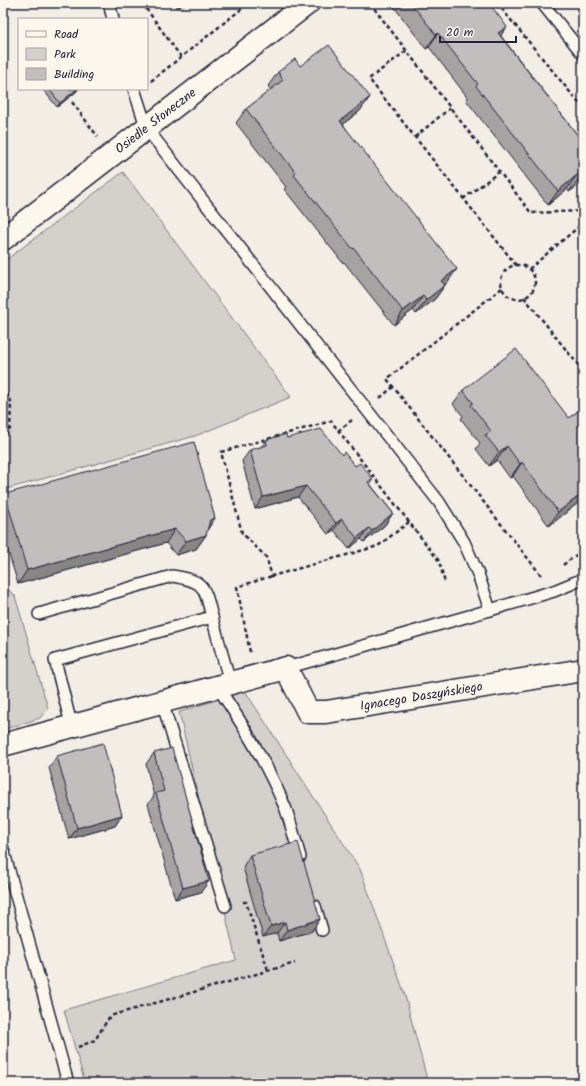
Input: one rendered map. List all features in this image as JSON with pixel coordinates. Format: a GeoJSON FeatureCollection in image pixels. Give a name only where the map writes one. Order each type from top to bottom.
{"type":"FeatureCollection","features":[{"type":"Feature","properties":{"kind":"street","name":"Osiedle Słoneczne"},"geometry":{"type":"LineString","coordinates":[[3,239],[308,3]]}},
{"type":"Feature","properties":{"kind":"street"},"geometry":{"type":"LineString","coordinates":[[3,745],[72,728],[223,684],[286,668]]}},
{"type":"Feature","properties":{"kind":"street","name":"Ignacego Daszyńskiego"},"geometry":{"type":"LineString","coordinates":[[286,668],[308,712],[326,712],[583,670]]}},
{"type":"Feature","properties":{"kind":"lane"},"geometry":{"type":"LineString","coordinates":[[108,3],[113,18]]}},
{"type":"Feature","properties":{"kind":"lane"},"geometry":{"type":"LineString","coordinates":[[542,3],[583,54]]}},
{"type":"Feature","properties":{"kind":"lane"},"geometry":{"type":"LineString","coordinates":[[134,90],[147,129],[439,502],[464,542],[478,574],[490,610]]}},
{"type":"Feature","properties":{"kind":"lane"},"geometry":{"type":"LineString","coordinates":[[39,614],[172,576],[193,579],[205,591],[212,617],[223,684],[285,807],[303,865]]}},
{"type":"Feature","properties":{"kind":"lane"},"geometry":{"type":"LineString","coordinates":[[286,668],[554,591],[583,579]]}},
{"type":"Feature","properties":{"kind":"lane"},"geometry":{"type":"LineString","coordinates":[[72,728],[55,660],[212,617]]}},
{"type":"Feature","properties":{"kind":"lane"},"geometry":{"type":"LineString","coordinates":[[162,702],[225,906]]}},
{"type":"Feature","properties":{"kind":"lane"},"geometry":{"type":"LineString","coordinates":[[3,849],[68,1083]]}},
{"type":"Feature","properties":{"kind":"lane"},"geometry":{"type":"LineString","coordinates":[[311,894],[322,930]]}},
{"type":"Feature","properties":{"kind":"path"},"geometry":{"type":"LineString","coordinates":[[142,3],[181,57]]}},
{"type":"Feature","properties":{"kind":"path"},"geometry":{"type":"LineString","coordinates":[[148,83],[249,3]]}},
{"type":"Feature","properties":{"kind":"path"},"geometry":{"type":"LineString","coordinates":[[370,3],[531,213],[583,211]]}},
{"type":"Feature","properties":{"kind":"path"},"geometry":{"type":"LineString","coordinates":[[497,3],[583,108]]}},
{"type":"Feature","properties":{"kind":"path"},"geometry":{"type":"LineString","coordinates":[[406,51],[369,79],[516,265],[529,269],[535,281],[530,294],[524,298],[518,299],[511,297],[502,288],[502,276],[510,267],[516,265]]}},
{"type":"Feature","properties":{"kind":"path"},"geometry":{"type":"LineString","coordinates":[[72,102],[101,141]]}},
{"type":"Feature","properties":{"kind":"path"},"geometry":{"type":"LineString","coordinates":[[415,137],[450,108]]}},
{"type":"Feature","properties":{"kind":"path"},"geometry":{"type":"LineString","coordinates":[[463,199],[499,172]]}},
{"type":"Feature","properties":{"kind":"path"},"geometry":{"type":"LineString","coordinates":[[529,269],[583,223]]}},
{"type":"Feature","properties":{"kind":"path"},"geometry":{"type":"LineString","coordinates":[[502,288],[387,379],[544,580]]}},
{"type":"Feature","properties":{"kind":"path"},"geometry":{"type":"LineString","coordinates":[[524,298],[583,371]]}},
{"type":"Feature","properties":{"kind":"path"},"geometry":{"type":"LineString","coordinates":[[3,387],[11,401],[10,428],[3,437]]}},
{"type":"Feature","properties":{"kind":"path"},"geometry":{"type":"LineString","coordinates":[[272,576],[266,557],[242,532],[221,452],[331,421],[439,561],[445,583]]}},
{"type":"Feature","properties":{"kind":"path"},"geometry":{"type":"LineString","coordinates":[[255,676],[237,587],[378,546],[409,522]]}},
{"type":"Feature","properties":{"kind":"path"},"geometry":{"type":"LineString","coordinates":[[561,567],[583,550]]}},
{"type":"Feature","properties":{"kind":"path"},"geometry":{"type":"LineString","coordinates":[[225,906],[247,901],[268,970]]}},
{"type":"Feature","properties":{"kind":"path"},"geometry":{"type":"LineString","coordinates":[[60,1054],[95,1040],[110,1016],[206,990],[295,962]]}},
{"type":"Feature","properties":{"kind":"green space"},"geometry":{"type":"Polygon","coordinates":[[[123,172],[291,397],[195,436],[3,490],[3,262],[123,172]]]}},
{"type":"Feature","properties":{"kind":"green space"},"geometry":{"type":"Polygon","coordinates":[[[3,584],[15,596],[48,708],[40,718],[3,730],[3,584]]]}},
{"type":"Feature","properties":{"kind":"green space"},"geometry":{"type":"Polygon","coordinates":[[[245,691],[360,869],[404,992],[428,1083],[85,1083],[64,1010],[236,960],[179,712],[245,691]]]}},
{"type":"Feature","properties":{"kind":"building"},"geometry":{"type":"Polygon","coordinates":[[[411,3],[489,3],[507,27],[498,33],[583,142],[583,175],[579,178],[577,175],[558,191],[476,86],[478,84],[438,33],[436,35],[411,3]]]}},
{"type":"Feature","properties":{"kind":"building"},"geometry":{"type":"Polygon","coordinates":[[[329,45],[370,97],[340,121],[457,269],[441,281],[445,285],[426,300],[423,296],[403,311],[294,175],[296,173],[246,109],[283,80],[278,72],[295,59],[300,66],[329,45]]]}},
{"type":"Feature","properties":{"kind":"building"},"geometry":{"type":"Polygon","coordinates":[[[50,90],[76,90],[60,103],[50,90]]]}},
{"type":"Feature","properties":{"kind":"building"},"geometry":{"type":"Polygon","coordinates":[[[516,349],[569,418],[583,407],[583,493],[558,512],[522,462],[520,464],[507,446],[499,452],[485,435],[491,431],[471,405],[473,403],[463,390],[516,349]]]}},
{"type":"Feature","properties":{"kind":"building"},"geometry":{"type":"Polygon","coordinates":[[[321,429],[342,455],[344,452],[355,466],[360,463],[373,479],[368,482],[393,513],[372,531],[369,528],[357,538],[342,519],[336,523],[306,486],[263,497],[250,450],[267,445],[266,440],[286,434],[287,438],[321,429]]]}},
{"type":"Feature","properties":{"kind":"building"},"geometry":{"type":"Polygon","coordinates":[[[194,442],[215,518],[210,520],[206,535],[186,541],[175,529],[27,570],[5,494],[194,442]]]}},
{"type":"Feature","properties":{"kind":"building"},"geometry":{"type":"Polygon","coordinates":[[[103,743],[122,815],[77,828],[57,756],[103,743]]]}},
{"type":"Feature","properties":{"kind":"building"},"geometry":{"type":"Polygon","coordinates":[[[172,748],[209,881],[183,888],[156,793],[164,791],[154,753],[172,748]]]}},
{"type":"Feature","properties":{"kind":"building"},"geometry":{"type":"Polygon","coordinates":[[[298,842],[320,919],[287,930],[285,922],[271,926],[250,855],[298,842]]]}}]}
